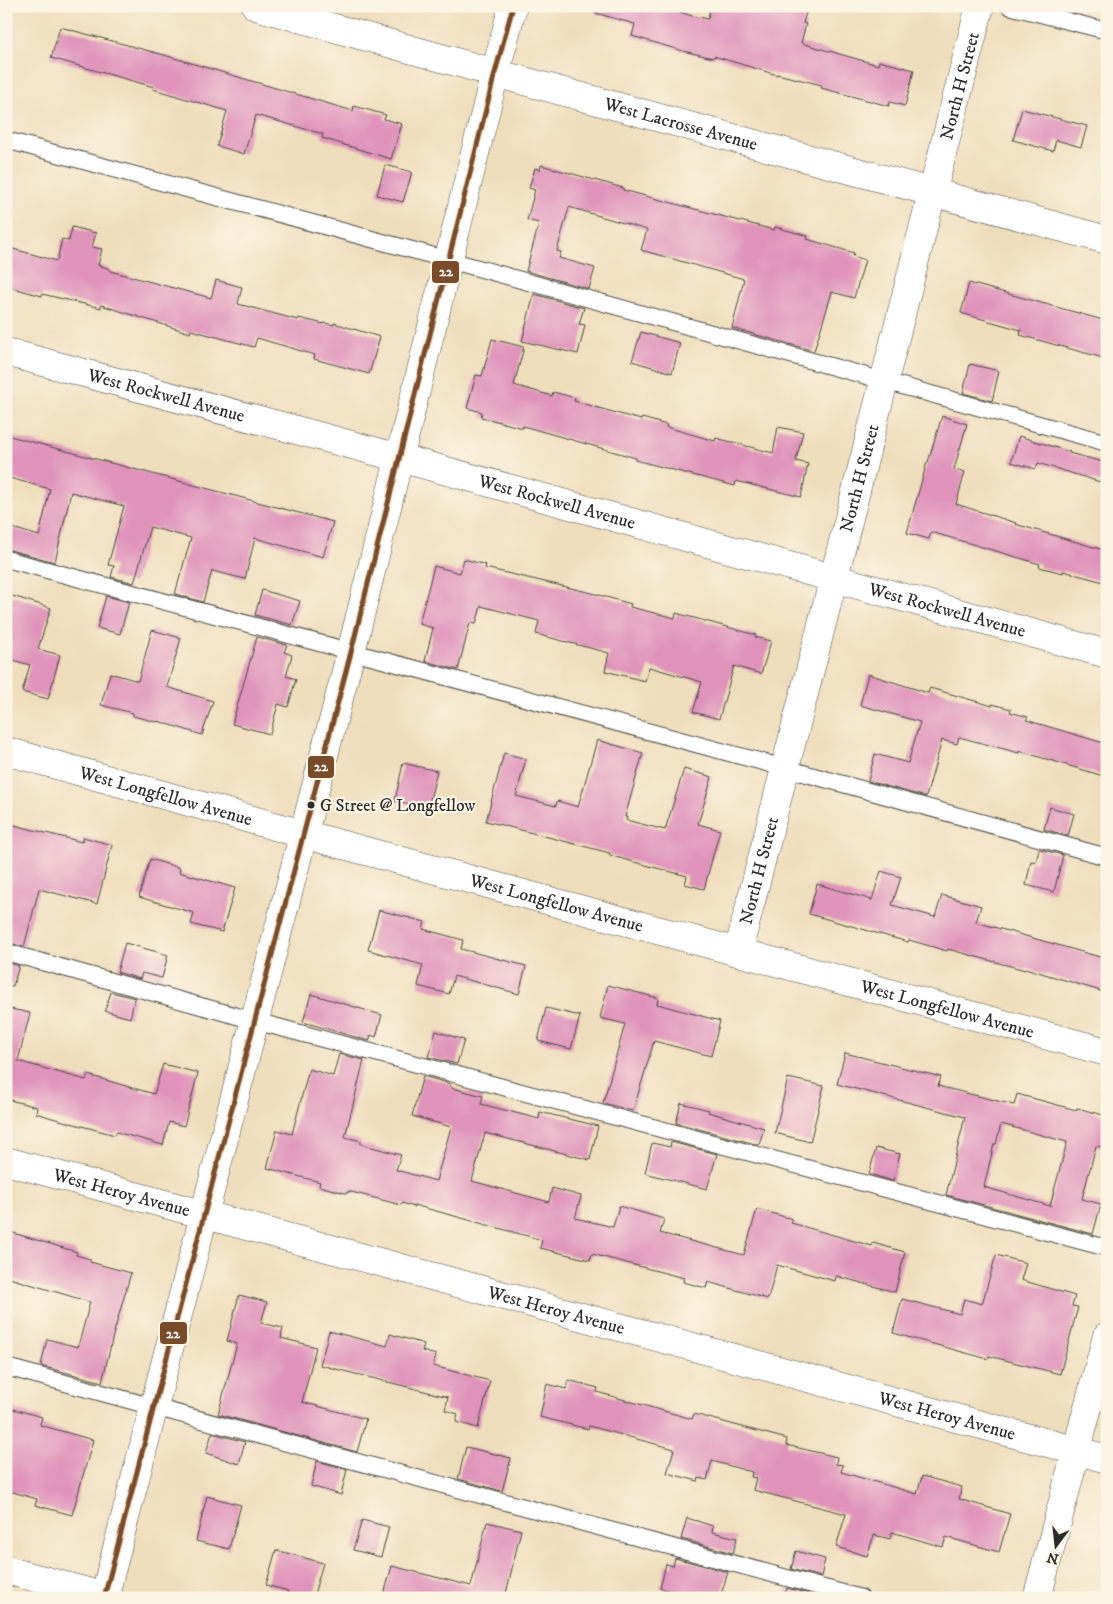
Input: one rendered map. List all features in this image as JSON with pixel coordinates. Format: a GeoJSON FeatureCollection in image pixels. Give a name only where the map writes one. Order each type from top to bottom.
{"type":"FeatureCollection","features":[{"type":"Feature","properties":{"kind":"street","name":"West Lacrosse Avenue"},"geometry":{"type":"LineString","coordinates":[[256,6],[1107,240]]}},
{"type":"Feature","properties":{"kind":"street"},"geometry":{"type":"LineString","coordinates":[[6,1570],[106,1597],[351,652],[513,6]]}},
{"type":"Feature","properties":{"kind":"street","name":"North H Street"},"geometry":{"type":"LineString","coordinates":[[738,952],[980,6]]}},
{"type":"Feature","properties":{"kind":"street","name":"West Rockwell Avenue"},"geometry":{"type":"LineString","coordinates":[[6,352],[400,458],[1107,654]]}},
{"type":"Feature","properties":{"kind":"street","name":"West Longfellow Avenue"},"geometry":{"type":"LineString","coordinates":[[6,751],[303,834],[1107,1052]]}},
{"type":"Feature","properties":{"kind":"street","name":"West Heroy Avenue"},"geometry":{"type":"LineString","coordinates":[[6,1161],[1107,1458]]}},
{"type":"Feature","properties":{"kind":"street"},"geometry":{"type":"LineString","coordinates":[[1037,1598],[1107,1336]]}},
{"type":"Feature","properties":{"kind":"lane"},"geometry":{"type":"LineString","coordinates":[[1009,6],[1107,31]]}},
{"type":"Feature","properties":{"kind":"lane"},"geometry":{"type":"LineString","coordinates":[[6,140],[449,260],[1107,443]]}},
{"type":"Feature","properties":{"kind":"lane"},"geometry":{"type":"LineString","coordinates":[[6,559],[785,768],[1107,857]]}},
{"type":"Feature","properties":{"kind":"lane"},"geometry":{"type":"LineString","coordinates":[[6,952],[255,1021],[1107,1248]]}},
{"type":"Feature","properties":{"kind":"lane"},"geometry":{"type":"LineString","coordinates":[[6,1367],[861,1598]]}},
{"type":"Feature","properties":{"kind":"building"},"geometry":{"type":"Polygon","coordinates":[[[596,6],[660,6],[708,19],[710,6],[808,6],[803,23],[806,24],[801,43],[878,65],[879,61],[914,70],[905,106],[890,102],[889,106],[821,88],[822,85],[777,75],[714,56],[713,58],[683,51],[632,36],[635,24],[595,13],[596,6]]]}},
{"type":"Feature","properties":{"kind":"building"},"geometry":{"type":"Polygon","coordinates":[[[60,27],[164,55],[353,111],[354,106],[386,115],[384,119],[402,124],[391,159],[322,138],[323,134],[256,115],[244,154],[217,146],[227,111],[153,89],[154,87],[51,58],[60,27]]]}},
{"type":"Feature","properties":{"kind":"building"},"geometry":{"type":"Polygon","coordinates":[[[1022,109],[1087,126],[1081,147],[1056,140],[1053,151],[1013,140],[1022,109]]]}},
{"type":"Feature","properties":{"kind":"building"},"geometry":{"type":"Polygon","coordinates":[[[385,165],[412,172],[403,202],[377,195],[385,165]]]}},
{"type":"Feature","properties":{"kind":"building"},"geometry":{"type":"Polygon","coordinates":[[[541,165],[623,188],[623,190],[774,230],[775,227],[808,236],[807,239],[854,253],[853,256],[865,260],[854,298],[832,292],[814,351],[732,328],[744,279],[641,250],[647,230],[569,207],[557,251],[561,252],[559,258],[595,268],[589,289],[526,271],[539,223],[527,220],[535,190],[529,188],[535,168],[540,170],[541,165]]]}},
{"type":"Feature","properties":{"kind":"building"},"geometry":{"type":"Polygon","coordinates":[[[72,227],[96,233],[92,247],[102,249],[98,265],[110,269],[110,271],[211,298],[216,280],[242,287],[238,304],[298,320],[299,318],[324,324],[334,325],[334,323],[380,337],[369,374],[314,359],[315,355],[257,338],[254,347],[191,330],[190,333],[101,305],[101,308],[42,294],[42,296],[6,286],[6,247],[57,261],[62,239],[69,241],[72,227]]]}},
{"type":"Feature","properties":{"kind":"building"},"geometry":{"type":"Polygon","coordinates":[[[969,283],[1107,321],[1107,359],[1020,335],[1021,330],[961,313],[969,283]]]}},
{"type":"Feature","properties":{"kind":"building"},"geometry":{"type":"Polygon","coordinates":[[[534,294],[584,308],[579,324],[585,325],[578,354],[522,341],[534,294]]]}},
{"type":"Feature","properties":{"kind":"building"},"geometry":{"type":"Polygon","coordinates":[[[641,332],[680,343],[672,373],[632,361],[641,332]]]}},
{"type":"Feature","properties":{"kind":"building"},"geometry":{"type":"Polygon","coordinates":[[[492,339],[524,347],[514,385],[552,396],[553,392],[575,398],[574,401],[641,420],[642,418],[667,425],[666,427],[715,441],[716,438],[773,453],[778,427],[803,432],[796,461],[808,464],[801,497],[736,481],[735,486],[635,460],[636,458],[523,426],[523,428],[481,417],[482,412],[467,408],[476,375],[482,376],[492,339]]]}},
{"type":"Feature","properties":{"kind":"building"},"geometry":{"type":"Polygon","coordinates":[[[970,364],[999,371],[992,401],[963,393],[970,364]]]}},
{"type":"Feature","properties":{"kind":"building"},"geometry":{"type":"Polygon","coordinates":[[[942,416],[967,424],[954,469],[965,472],[956,504],[1015,524],[1107,551],[1107,583],[1063,571],[1063,573],[1039,567],[1040,564],[931,532],[929,539],[907,533],[942,416]]]}},
{"type":"Feature","properties":{"kind":"building"},"geometry":{"type":"Polygon","coordinates":[[[6,435],[333,522],[323,557],[255,538],[245,579],[212,571],[203,602],[175,594],[191,538],[150,527],[134,583],[111,577],[114,566],[108,565],[124,506],[71,492],[55,562],[6,549],[6,526],[39,536],[50,489],[6,477],[6,435]]]}},
{"type":"Feature","properties":{"kind":"building"},"geometry":{"type":"Polygon","coordinates":[[[1019,436],[1069,453],[1107,463],[1107,484],[1038,463],[1036,469],[1011,462],[1019,436]]]}},
{"type":"Feature","properties":{"kind":"building"},"geometry":{"type":"Polygon","coordinates":[[[464,559],[486,565],[485,568],[631,604],[630,607],[675,618],[676,613],[756,635],[755,637],[771,641],[761,674],[734,666],[719,719],[693,712],[702,682],[649,667],[645,681],[605,671],[609,653],[536,634],[539,621],[481,606],[476,624],[470,623],[458,670],[425,661],[433,628],[419,624],[434,566],[460,573],[464,559]]]}},
{"type":"Feature","properties":{"kind":"building"},"geometry":{"type":"Polygon","coordinates":[[[262,590],[300,601],[292,625],[255,615],[262,590]]]}},
{"type":"Feature","properties":{"kind":"building"},"geometry":{"type":"Polygon","coordinates":[[[6,594],[51,608],[38,649],[60,655],[48,699],[22,692],[30,665],[6,658],[6,594]]]}},
{"type":"Feature","properties":{"kind":"building"},"geometry":{"type":"Polygon","coordinates":[[[106,596],[129,602],[120,634],[97,628],[106,596]]]}},
{"type":"Feature","properties":{"kind":"building"},"geometry":{"type":"Polygon","coordinates":[[[152,630],[181,638],[167,687],[213,701],[202,735],[101,705],[110,673],[138,681],[152,630]]]}},
{"type":"Feature","properties":{"kind":"building"},"geometry":{"type":"Polygon","coordinates":[[[257,637],[287,645],[284,652],[292,655],[286,676],[296,679],[288,707],[278,704],[270,734],[232,724],[257,637]]]}},
{"type":"Feature","properties":{"kind":"building"},"geometry":{"type":"Polygon","coordinates":[[[868,674],[928,693],[930,688],[992,706],[992,704],[1011,709],[1010,712],[1028,717],[1026,720],[1107,744],[1107,777],[1019,751],[1019,753],[959,737],[957,744],[942,740],[926,797],[868,781],[875,754],[908,763],[920,722],[860,705],[868,674]]]}},
{"type":"Feature","properties":{"kind":"building"},"geometry":{"type":"Polygon","coordinates":[[[597,740],[643,753],[625,817],[627,817],[626,820],[665,830],[684,769],[712,777],[698,824],[720,830],[704,889],[685,884],[687,876],[609,855],[610,853],[486,821],[504,753],[526,759],[516,796],[556,806],[557,801],[578,807],[597,740]]]}},
{"type":"Feature","properties":{"kind":"building"},"geometry":{"type":"Polygon","coordinates":[[[403,763],[437,771],[428,808],[395,801],[403,763]]]}},
{"type":"Feature","properties":{"kind":"building"},"geometry":{"type":"Polygon","coordinates":[[[1050,807],[1074,814],[1068,836],[1044,829],[1050,807]]]}},
{"type":"Feature","properties":{"kind":"building"},"geometry":{"type":"Polygon","coordinates":[[[6,823],[82,842],[83,837],[112,845],[97,904],[39,889],[24,947],[6,942],[6,823]]]}},
{"type":"Feature","properties":{"kind":"building"},"geometry":{"type":"Polygon","coordinates":[[[1039,849],[1063,855],[1054,892],[1026,885],[1031,861],[1036,862],[1039,849]]]}},
{"type":"Feature","properties":{"kind":"building"},"geometry":{"type":"Polygon","coordinates":[[[150,859],[180,868],[179,872],[235,888],[222,932],[191,924],[194,913],[139,897],[150,859]]]}},
{"type":"Feature","properties":{"kind":"building"},"geometry":{"type":"Polygon","coordinates":[[[881,871],[901,877],[892,905],[935,917],[942,895],[981,906],[976,922],[1107,959],[1107,993],[1025,968],[1025,970],[909,940],[908,942],[809,914],[817,884],[872,900],[881,871]]]}},
{"type":"Feature","properties":{"kind":"building"},"geometry":{"type":"Polygon","coordinates":[[[379,910],[425,922],[423,929],[463,940],[461,949],[526,966],[519,994],[454,976],[449,994],[418,986],[423,965],[368,950],[379,910]]]}},
{"type":"Feature","properties":{"kind":"building"},"geometry":{"type":"Polygon","coordinates":[[[125,943],[168,955],[162,978],[142,973],[140,979],[117,972],[125,943]]]}},
{"type":"Feature","properties":{"kind":"building"},"geometry":{"type":"Polygon","coordinates":[[[6,962],[19,966],[13,986],[6,985],[6,962]]]}},
{"type":"Feature","properties":{"kind":"building"},"geometry":{"type":"Polygon","coordinates":[[[608,985],[658,998],[657,1004],[720,1021],[711,1056],[654,1041],[633,1111],[603,1103],[625,1024],[600,1018],[608,985]]]}},
{"type":"Feature","properties":{"kind":"building"},"geometry":{"type":"Polygon","coordinates":[[[111,992],[135,998],[130,1018],[105,1011],[111,992]]]}},
{"type":"Feature","properties":{"kind":"building"},"geometry":{"type":"Polygon","coordinates":[[[311,994],[382,1015],[376,1037],[371,1035],[369,1041],[303,1022],[311,994]]]}},
{"type":"Feature","properties":{"kind":"building"},"geometry":{"type":"Polygon","coordinates":[[[6,1008],[30,1013],[18,1061],[86,1080],[88,1075],[154,1094],[163,1064],[198,1073],[184,1126],[169,1122],[163,1145],[116,1132],[115,1135],[52,1118],[36,1113],[37,1107],[6,1099],[6,1008]]]}},
{"type":"Feature","properties":{"kind":"building"},"geometry":{"type":"Polygon","coordinates":[[[546,1008],[580,1016],[571,1049],[538,1041],[546,1008]]]}},
{"type":"Feature","properties":{"kind":"building"},"geometry":{"type":"Polygon","coordinates":[[[436,1031],[464,1040],[457,1064],[428,1057],[436,1031]]]}},
{"type":"Feature","properties":{"kind":"building"},"geometry":{"type":"Polygon","coordinates":[[[845,1053],[941,1077],[938,1086],[1014,1105],[1017,1094],[1076,1110],[1077,1108],[1107,1116],[1107,1148],[1096,1146],[1082,1199],[1101,1204],[1093,1234],[946,1195],[965,1117],[837,1084],[845,1053]],[[1001,1124],[996,1144],[994,1144],[984,1187],[1050,1206],[1067,1142],[1001,1124]]]}},
{"type":"Feature","properties":{"kind":"building"},"geometry":{"type":"Polygon","coordinates":[[[339,1054],[364,1060],[345,1137],[361,1141],[361,1144],[401,1155],[396,1170],[436,1181],[451,1127],[412,1116],[423,1076],[451,1084],[450,1087],[452,1088],[483,1096],[481,1104],[539,1119],[540,1112],[598,1126],[590,1160],[485,1133],[472,1181],[549,1202],[552,1188],[581,1196],[575,1218],[613,1227],[619,1206],[664,1219],[660,1233],[744,1255],[757,1209],[792,1219],[791,1223],[872,1246],[873,1243],[905,1252],[895,1292],[836,1276],[835,1281],[777,1265],[768,1299],[708,1282],[706,1288],[683,1282],[684,1278],[592,1254],[590,1260],[540,1248],[542,1240],[414,1205],[414,1207],[402,1203],[401,1205],[348,1191],[348,1193],[345,1193],[319,1186],[320,1182],[267,1168],[277,1130],[292,1134],[309,1069],[333,1076],[339,1054]]]}},
{"type":"Feature","properties":{"kind":"building"},"geometry":{"type":"Polygon","coordinates":[[[788,1078],[824,1086],[810,1142],[775,1133],[788,1078]]]}},
{"type":"Feature","properties":{"kind":"building"},"geometry":{"type":"Polygon","coordinates":[[[681,1103],[764,1128],[759,1145],[676,1123],[681,1103]]]}},
{"type":"Feature","properties":{"kind":"building"},"geometry":{"type":"Polygon","coordinates":[[[671,1142],[717,1154],[707,1189],[645,1173],[652,1143],[670,1147],[671,1142]]]}},
{"type":"Feature","properties":{"kind":"building"},"geometry":{"type":"Polygon","coordinates":[[[876,1148],[900,1154],[893,1181],[869,1174],[876,1148]]]}},
{"type":"Feature","properties":{"kind":"building"},"geometry":{"type":"Polygon","coordinates":[[[10,1232],[77,1252],[76,1255],[90,1259],[90,1262],[131,1273],[102,1382],[41,1366],[47,1339],[78,1347],[90,1302],[6,1277],[6,1233],[10,1235],[10,1232]]]}},
{"type":"Feature","properties":{"kind":"building"},"geometry":{"type":"Polygon","coordinates":[[[996,1255],[1026,1263],[1021,1280],[1075,1296],[1072,1306],[1078,1307],[1060,1374],[989,1356],[988,1359],[893,1333],[902,1299],[960,1314],[964,1299],[982,1304],[996,1255]]]}},
{"type":"Feature","properties":{"kind":"building"},"geometry":{"type":"Polygon","coordinates":[[[239,1295],[267,1302],[261,1323],[283,1328],[281,1338],[316,1347],[302,1402],[366,1419],[357,1452],[218,1414],[237,1344],[227,1341],[239,1295]]]}},
{"type":"Feature","properties":{"kind":"building"},"geometry":{"type":"Polygon","coordinates":[[[329,1331],[387,1346],[390,1334],[424,1344],[422,1351],[436,1355],[433,1366],[490,1381],[478,1428],[456,1422],[458,1414],[445,1410],[448,1397],[320,1365],[329,1331]]]}},
{"type":"Feature","properties":{"kind":"building"},"geometry":{"type":"Polygon","coordinates":[[[568,1380],[598,1388],[597,1392],[692,1419],[694,1414],[787,1439],[786,1445],[837,1457],[836,1464],[843,1465],[841,1472],[917,1494],[922,1476],[962,1487],[959,1499],[1010,1514],[999,1552],[946,1537],[943,1547],[892,1532],[890,1539],[874,1535],[867,1556],[836,1547],[846,1514],[753,1490],[756,1478],[751,1477],[752,1472],[712,1461],[707,1480],[699,1478],[698,1481],[667,1473],[674,1449],[589,1426],[588,1429],[540,1417],[547,1384],[566,1389],[568,1380]]]}},
{"type":"Feature","properties":{"kind":"building"},"geometry":{"type":"Polygon","coordinates":[[[6,1407],[42,1417],[40,1425],[93,1440],[72,1515],[35,1505],[37,1499],[6,1490],[6,1407]]]}},
{"type":"Feature","properties":{"kind":"building"},"geometry":{"type":"Polygon","coordinates":[[[212,1433],[245,1442],[239,1464],[206,1453],[212,1433]]]}},
{"type":"Feature","properties":{"kind":"building"},"geometry":{"type":"Polygon","coordinates":[[[466,1447],[511,1458],[502,1491],[458,1479],[466,1447]]]}},
{"type":"Feature","properties":{"kind":"building"},"geometry":{"type":"Polygon","coordinates":[[[317,1461],[347,1469],[341,1495],[311,1486],[317,1461]]]}},
{"type":"Feature","properties":{"kind":"building"},"geometry":{"type":"Polygon","coordinates":[[[207,1496],[241,1505],[229,1549],[196,1541],[207,1496]]]}},
{"type":"Feature","properties":{"kind":"building"},"geometry":{"type":"Polygon","coordinates":[[[687,1518],[713,1526],[712,1532],[737,1538],[733,1553],[681,1539],[687,1518]]]}},
{"type":"Feature","properties":{"kind":"building"},"geometry":{"type":"Polygon","coordinates":[[[362,1520],[389,1527],[381,1557],[353,1550],[362,1520]]]}},
{"type":"Feature","properties":{"kind":"building"},"geometry":{"type":"Polygon","coordinates":[[[487,1522],[521,1530],[505,1598],[383,1598],[392,1566],[471,1586],[487,1522]]]}},
{"type":"Feature","properties":{"kind":"building"},"geometry":{"type":"Polygon","coordinates":[[[276,1550],[323,1563],[313,1598],[285,1598],[288,1591],[266,1585],[276,1550]]]}},
{"type":"Feature","properties":{"kind":"building"},"geometry":{"type":"Polygon","coordinates":[[[796,1551],[825,1559],[821,1577],[791,1569],[796,1551]]]}},
{"type":"Feature","properties":{"kind":"building"},"geometry":{"type":"Polygon","coordinates":[[[675,1558],[728,1572],[720,1598],[699,1598],[660,1588],[666,1564],[673,1566],[675,1558]]]}},
{"type":"Feature","properties":{"kind":"building"},"geometry":{"type":"Polygon","coordinates":[[[787,1588],[816,1596],[815,1598],[784,1598],[787,1588]]]}},
{"type":"Feature","properties":{"kind":"transit line","name":"22"},"geometry":{"type":"LineString","coordinates":[[104,1598],[351,652],[513,6]]}},
{"type":"Feature","properties":{"kind":"place","name":"G Street @ Longfellow"},"geometry":{"type":"Point","coordinates":[311,805]}}]}
